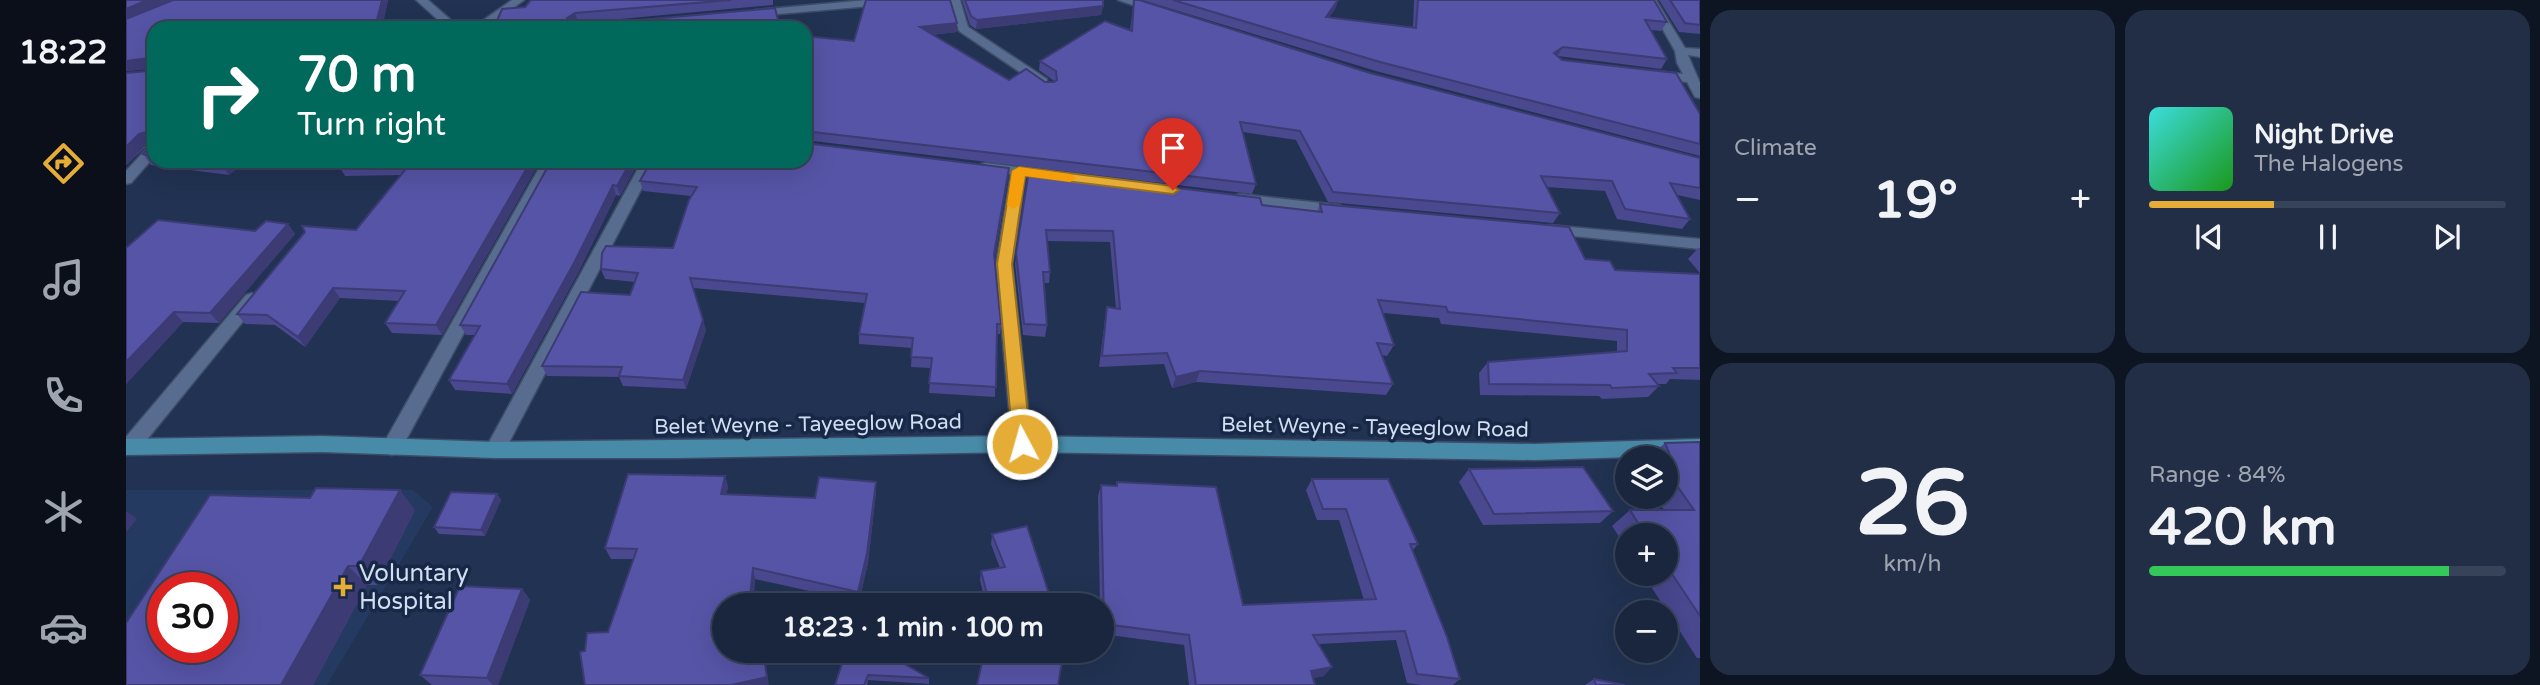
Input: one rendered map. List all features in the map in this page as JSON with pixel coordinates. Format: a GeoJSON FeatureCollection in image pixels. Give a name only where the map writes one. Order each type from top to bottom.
{"type":"FeatureCollection","features":[{"type":"Feature","properties":{"kind":"main road","name":"Belet Weyne - Tayeeglow Road"},"geometry":{"type":"LineString","coordinates":[[128,447],[322,444],[495,450],[1022,444],[1534,452],[1700,447]]}},
{"type":"Feature","properties":{"kind":"street"},"geometry":{"type":"LineString","coordinates":[[421,0],[446,21]]}},
{"type":"Feature","properties":{"kind":"street"},"geometry":{"type":"LineString","coordinates":[[489,21],[519,0]]}},
{"type":"Feature","properties":{"kind":"street"},"geometry":{"type":"LineString","coordinates":[[745,14],[905,0]]}},
{"type":"Feature","properties":{"kind":"street"},"geometry":{"type":"LineString","coordinates":[[955,0],[963,29],[1049,86]]}},
{"type":"Feature","properties":{"kind":"street"},"geometry":{"type":"LineString","coordinates":[[1123,0],[1175,16]]}},
{"type":"Feature","properties":{"kind":"street"},"geometry":{"type":"LineString","coordinates":[[1651,0],[1681,51],[1690,79],[1700,94]]}},
{"type":"Feature","properties":{"kind":"street"},"geometry":{"type":"LineString","coordinates":[[1681,51],[1700,53]]}},
{"type":"Feature","properties":{"kind":"street"},"geometry":{"type":"LineString","coordinates":[[1637,72],[1690,79]]}},
{"type":"Feature","properties":{"kind":"street"},"geometry":{"type":"LineString","coordinates":[[126,180],[147,157]]}},
{"type":"Feature","properties":{"kind":"street"},"geometry":{"type":"LineString","coordinates":[[965,165],[1070,178]]}},
{"type":"Feature","properties":{"kind":"street"},"geometry":{"type":"LineString","coordinates":[[393,447],[546,168]]}},
{"type":"Feature","properties":{"kind":"street"},"geometry":{"type":"LineString","coordinates":[[495,450],[645,168]]}},
{"type":"Feature","properties":{"kind":"street"},"geometry":{"type":"LineString","coordinates":[[1019,171],[1004,264],[1022,444]]}},
{"type":"Feature","properties":{"kind":"street"},"geometry":{"type":"LineString","coordinates":[[1228,198],[1351,211]]}},
{"type":"Feature","properties":{"kind":"street"},"geometry":{"type":"LineString","coordinates":[[1527,228],[1700,244]]}},
{"type":"Feature","properties":{"kind":"street"},"geometry":{"type":"LineString","coordinates":[[128,447],[267,281]]}},
{"type":"Feature","properties":{"kind":"shaded area","name":"Voluntary Hospital"},"geometry":{"type":"Polygon","coordinates":[[[126,490],[413,490],[433,507],[327,685],[313,685],[363,591],[238,642],[238,616],[271,551],[210,572],[147,572],[147,630],[126,685],[126,534],[136,520],[126,519],[126,490]],[[398,544],[322,582],[377,585],[398,544]]]}},
{"type":"Feature","properties":{"kind":"building"},"geometry":{"type":"Polygon","coordinates":[[[126,0],[147,0],[126,9],[126,0]]]}},
{"type":"Feature","properties":{"kind":"building"},"geometry":{"type":"Polygon","coordinates":[[[173,0],[382,0],[377,21],[147,21],[147,58],[126,61],[126,19],[173,0]]]}},
{"type":"Feature","properties":{"kind":"building"},"geometry":{"type":"Polygon","coordinates":[[[531,0],[731,0],[575,13],[567,18],[568,21],[497,21],[502,9],[525,7],[531,0]]]}},
{"type":"Feature","properties":{"kind":"building"},"geometry":{"type":"Polygon","coordinates":[[[866,0],[950,0],[957,23],[920,27],[1009,80],[1026,69],[1045,82],[1054,82],[1057,80],[1056,71],[1040,61],[1105,21],[1132,31],[1134,0],[1139,0],[1370,73],[1700,158],[1700,188],[1670,183],[1690,219],[1625,209],[1612,181],[1541,176],[1560,213],[1333,192],[1300,131],[1240,122],[1256,184],[812,132],[812,37],[854,41],[866,0]]]}},
{"type":"Feature","properties":{"kind":"building"},"geometry":{"type":"Polygon","coordinates":[[[965,0],[1103,0],[1103,6],[977,20],[971,16],[965,0]]]}},
{"type":"Feature","properties":{"kind":"building"},"geometry":{"type":"Polygon","coordinates":[[[1173,0],[1338,0],[1326,17],[1416,28],[1418,0],[1654,0],[1667,22],[1645,20],[1667,59],[1563,47],[1554,53],[1562,60],[1676,73],[1700,114],[1700,144],[1380,62],[1173,0]]]}},
{"type":"Feature","properties":{"kind":"building"},"geometry":{"type":"Polygon","coordinates":[[[1670,0],[1700,0],[1700,25],[1685,23],[1670,0]]]}},
{"type":"Feature","properties":{"kind":"building"},"geometry":{"type":"Polygon","coordinates":[[[775,8],[778,21],[627,21],[775,8]]]}},
{"type":"Feature","properties":{"kind":"building"},"geometry":{"type":"Polygon","coordinates":[[[147,71],[147,133],[139,134],[126,147],[126,73],[147,71]]]}},
{"type":"Feature","properties":{"kind":"building"},"geometry":{"type":"Polygon","coordinates":[[[812,144],[1009,168],[994,254],[1001,324],[997,324],[996,387],[929,383],[932,358],[911,357],[913,338],[859,334],[867,294],[690,278],[703,320],[683,380],[619,376],[622,367],[542,366],[581,292],[630,295],[638,273],[601,269],[602,253],[606,246],[673,248],[689,200],[697,187],[640,181],[647,168],[812,168],[812,144]]]}},
{"type":"Feature","properties":{"kind":"building"},"geometry":{"type":"Polygon","coordinates":[[[407,168],[527,168],[436,325],[385,323],[405,291],[333,288],[298,337],[267,315],[237,314],[305,232],[302,226],[356,230],[407,168]]]}},
{"type":"Feature","properties":{"kind":"building"},"geometry":{"type":"Polygon","coordinates":[[[547,168],[627,168],[617,186],[613,185],[574,263],[507,384],[449,380],[480,326],[460,325],[547,168]]]}},
{"type":"Feature","properties":{"kind":"building"},"geometry":{"type":"Polygon","coordinates":[[[1029,170],[1260,198],[1262,205],[1322,212],[1320,204],[1569,227],[1585,259],[1610,261],[1615,270],[1700,274],[1700,368],[1673,368],[1677,373],[1649,374],[1659,386],[1612,388],[1610,385],[1489,384],[1488,362],[1627,351],[1627,330],[1448,312],[1446,307],[1378,300],[1394,345],[1377,343],[1393,384],[1200,371],[1176,377],[1167,353],[1102,356],[1107,307],[1120,309],[1113,231],[1046,230],[1050,272],[1043,272],[1047,325],[1024,324],[1016,253],[1029,170]]]}},
{"type":"Feature","properties":{"kind":"building"},"geometry":{"type":"Polygon","coordinates":[[[158,220],[255,231],[266,221],[288,224],[210,313],[174,312],[126,362],[126,248],[158,220]]]}},
{"type":"Feature","properties":{"kind":"building"},"geometry":{"type":"Polygon","coordinates":[[[1700,442],[1700,616],[1678,583],[1678,523],[1638,523],[1630,510],[1694,510],[1678,487],[1678,446],[1666,446],[1665,443],[1700,442]]]}},
{"type":"Feature","properties":{"kind":"building"},"geometry":{"type":"Polygon","coordinates":[[[1583,467],[1613,511],[1494,514],[1469,469],[1583,467]]]}},
{"type":"Feature","properties":{"kind":"building"},"geometry":{"type":"Polygon","coordinates":[[[628,474],[725,476],[721,494],[815,498],[819,477],[876,482],[867,553],[858,592],[753,568],[750,593],[712,593],[712,663],[765,663],[767,677],[731,685],[585,685],[580,652],[585,651],[587,633],[608,632],[637,549],[605,548],[628,474]]]}},
{"type":"Feature","properties":{"kind":"building"},"geometry":{"type":"Polygon","coordinates":[[[1312,479],[1388,479],[1418,544],[1410,544],[1447,637],[1460,679],[1417,674],[1405,631],[1313,635],[1332,667],[1311,671],[1315,685],[1196,685],[1189,635],[1114,625],[1114,593],[1103,593],[1101,485],[1117,486],[1117,482],[1216,487],[1243,605],[1376,599],[1346,509],[1323,509],[1312,479]]]}},
{"type":"Feature","properties":{"kind":"building"},"geometry":{"type":"Polygon","coordinates":[[[316,488],[400,490],[359,566],[348,566],[281,685],[126,685],[126,623],[147,591],[147,663],[238,663],[238,572],[159,572],[210,495],[310,498],[316,488]]]}},
{"type":"Feature","properties":{"kind":"building"},"geometry":{"type":"Polygon","coordinates":[[[451,492],[497,494],[481,530],[434,527],[451,492]]]}},
{"type":"Feature","properties":{"kind":"building"},"geometry":{"type":"Polygon","coordinates":[[[1027,526],[1049,593],[987,593],[981,571],[1005,567],[992,534],[1027,526]]]}},
{"type":"Feature","properties":{"kind":"building"},"geometry":{"type":"Polygon","coordinates":[[[460,586],[522,589],[487,678],[420,675],[460,586]]]}},
{"type":"Feature","properties":{"kind":"building"},"geometry":{"type":"Polygon","coordinates":[[[842,663],[903,663],[929,678],[868,675],[864,685],[835,685],[842,663]]]}},
{"type":"Feature","properties":{"kind":"building"},"geometry":{"type":"Polygon","coordinates":[[[982,663],[1062,663],[1058,685],[977,685],[982,663]]]}},
{"type":"Feature","properties":{"kind":"building"},"geometry":{"type":"Polygon","coordinates":[[[1594,679],[1625,685],[1596,685],[1594,679]]]}},
{"type":"Feature","properties":{"kind":"slow traffic"},"geometry":{"type":"LineString","coordinates":[[1013,205],[1019,171],[1070,178]]}},
{"type":"Feature","properties":{"kind":"place","name":"Voluntary Hospital"},"geometry":{"type":"Point","coordinates":[343,587]}},
{"type":"Feature","properties":{"kind":"route"},"geometry":{"type":"LineString","coordinates":[[1022,444],[1004,264],[1019,171],[1173,190]]}}]}
